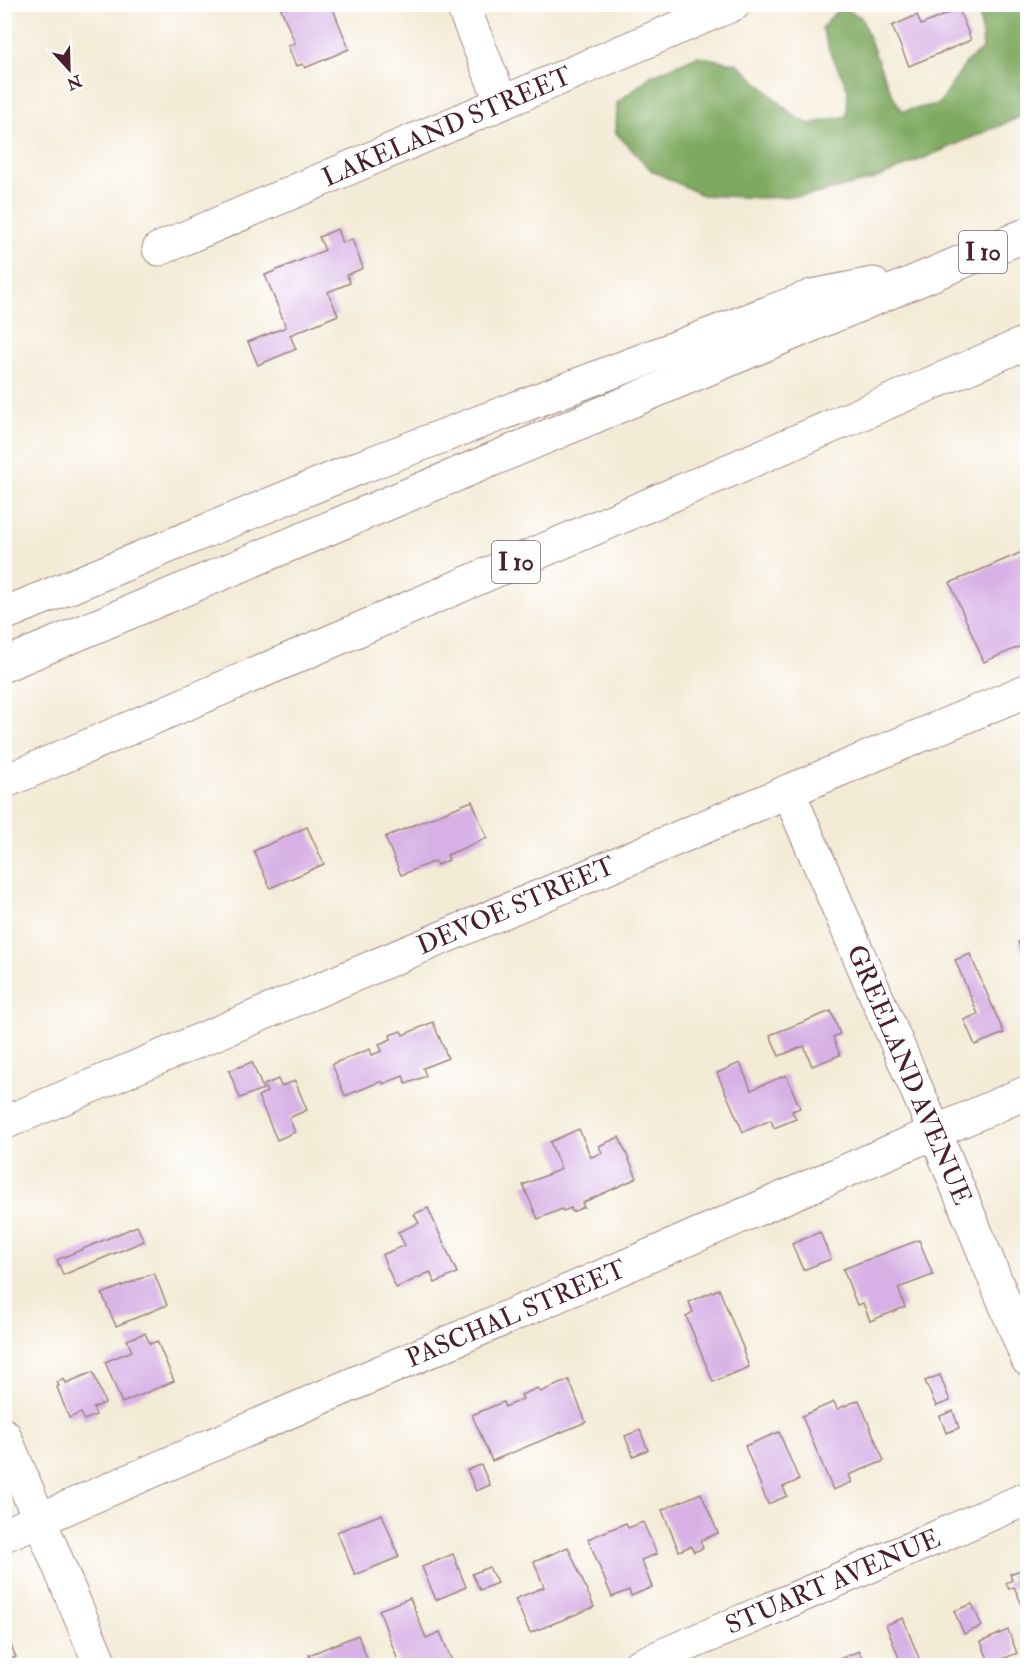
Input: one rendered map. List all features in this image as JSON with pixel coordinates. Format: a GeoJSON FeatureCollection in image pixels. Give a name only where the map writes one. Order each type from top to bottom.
{"type":"FeatureCollection","features":[{"type":"Feature","properties":{"kind":"main road"},"geometry":{"type":"LineString","coordinates":[[462,4],[502,103]]}},
{"type":"Feature","properties":{"kind":"main road","name":"LAKELAND STREET"},"geometry":{"type":"LineString","coordinates":[[159,249],[734,4]]}},
{"type":"Feature","properties":{"kind":"main road","name":"I 10"},"geometry":{"type":"LineString","coordinates":[[4,665],[1028,234]]}},
{"type":"Feature","properties":{"kind":"main road"},"geometry":{"type":"LineString","coordinates":[[4,614],[361,467],[812,296],[939,271]]}},
{"type":"Feature","properties":{"kind":"main road","name":"I 10"},"geometry":{"type":"LineString","coordinates":[[4,782],[1028,342]]}},
{"type":"Feature","properties":{"kind":"main road","name":"DEVOE STREET"},"geometry":{"type":"LineString","coordinates":[[4,1124],[1028,690]]}},
{"type":"Feature","properties":{"kind":"main road","name":"GREELAND AVENUE"},"geometry":{"type":"LineString","coordinates":[[788,791],[935,1132],[1028,1360]]}},
{"type":"Feature","properties":{"kind":"main road","name":"PASCHAL STREET"},"geometry":{"type":"LineString","coordinates":[[4,1535],[1028,1092]]}},
{"type":"Feature","properties":{"kind":"main road"},"geometry":{"type":"LineString","coordinates":[[4,1435],[101,1665]]}},
{"type":"Feature","properties":{"kind":"main road","name":"STUART AVENUE"},"geometry":{"type":"LineString","coordinates":[[638,1665],[1028,1498]]}},
{"type":"Feature","properties":{"kind":"green space"},"geometry":{"type":"Polygon","coordinates":[[[969,5],[1027,5],[1027,114],[875,179],[811,195],[762,198],[702,195],[652,171],[616,133],[617,103],[651,76],[697,56],[738,64],[794,116],[809,124],[847,116],[848,89],[829,50],[822,28],[840,7],[861,17],[884,77],[902,111],[939,104],[968,60],[983,49],[980,17],[969,5]]]}},
{"type":"Feature","properties":{"kind":"building"},"geometry":{"type":"Polygon","coordinates":[[[279,4],[331,4],[349,49],[305,68],[303,64],[296,66],[288,46],[295,43],[279,4]]]}},
{"type":"Feature","properties":{"kind":"building"},"geometry":{"type":"Polygon","coordinates":[[[959,9],[971,40],[909,66],[892,26],[917,15],[921,25],[959,9]]]}},
{"type":"Feature","properties":{"kind":"building"},"geometry":{"type":"Polygon","coordinates":[[[337,229],[342,243],[352,239],[363,268],[347,275],[350,283],[328,292],[338,315],[290,335],[296,349],[258,365],[248,342],[286,327],[265,275],[325,250],[319,237],[337,229]]]}},
{"type":"Feature","properties":{"kind":"building"},"geometry":{"type":"Polygon","coordinates":[[[1027,550],[1028,643],[984,662],[950,583],[1027,550]]]}},
{"type":"Feature","properties":{"kind":"building"},"geometry":{"type":"Polygon","coordinates":[[[472,801],[487,838],[447,855],[449,860],[437,865],[435,861],[401,875],[385,837],[472,801]]]}},
{"type":"Feature","properties":{"kind":"building"},"geometry":{"type":"Polygon","coordinates":[[[307,827],[324,864],[270,888],[254,851],[307,827]]]}},
{"type":"Feature","properties":{"kind":"building"},"geometry":{"type":"Polygon","coordinates":[[[1028,939],[1028,965],[1027,965],[1018,942],[1028,939]]]}},
{"type":"Feature","properties":{"kind":"building"},"geometry":{"type":"Polygon","coordinates":[[[970,954],[1004,1033],[975,1045],[964,1020],[978,1014],[955,960],[970,954]]]}},
{"type":"Feature","properties":{"kind":"building"},"geometry":{"type":"Polygon","coordinates":[[[831,1011],[840,1034],[833,1037],[840,1055],[812,1066],[804,1046],[779,1056],[770,1035],[831,1011]]]}},
{"type":"Feature","properties":{"kind":"building"},"geometry":{"type":"Polygon","coordinates":[[[433,1022],[448,1058],[423,1068],[426,1076],[406,1084],[403,1076],[383,1084],[382,1081],[345,1096],[332,1064],[370,1049],[372,1055],[382,1051],[379,1044],[391,1039],[390,1035],[401,1031],[403,1035],[433,1022]]]}},
{"type":"Feature","properties":{"kind":"building"},"geometry":{"type":"Polygon","coordinates":[[[252,1062],[263,1089],[240,1098],[229,1071],[252,1062]]]}},
{"type":"Feature","properties":{"kind":"building"},"geometry":{"type":"Polygon","coordinates":[[[740,1063],[751,1090],[786,1075],[800,1108],[792,1111],[796,1119],[774,1128],[771,1120],[743,1132],[717,1073],[740,1063]]]}},
{"type":"Feature","properties":{"kind":"building"},"geometry":{"type":"Polygon","coordinates":[[[278,1079],[281,1086],[295,1081],[307,1110],[289,1118],[295,1132],[277,1140],[258,1096],[267,1092],[264,1085],[278,1079]]]}},
{"type":"Feature","properties":{"kind":"building"},"geometry":{"type":"Polygon","coordinates":[[[579,1129],[591,1157],[602,1153],[599,1146],[619,1137],[637,1178],[582,1203],[584,1207],[572,1212],[571,1208],[563,1211],[562,1209],[538,1219],[523,1185],[561,1169],[550,1142],[579,1129]]]}},
{"type":"Feature","properties":{"kind":"building"},"geometry":{"type":"Polygon","coordinates":[[[428,1208],[457,1273],[435,1283],[430,1272],[396,1288],[382,1255],[405,1245],[398,1232],[419,1223],[414,1214],[428,1208]]]}},
{"type":"Feature","properties":{"kind":"building"},"geometry":{"type":"Polygon","coordinates":[[[137,1226],[144,1241],[63,1275],[57,1260],[137,1226]]]}},
{"type":"Feature","properties":{"kind":"building"},"geometry":{"type":"Polygon","coordinates":[[[820,1232],[831,1259],[803,1270],[792,1244],[820,1232]]]}},
{"type":"Feature","properties":{"kind":"building"},"geometry":{"type":"Polygon","coordinates":[[[919,1240],[933,1275],[898,1288],[905,1307],[870,1321],[863,1303],[857,1305],[843,1269],[919,1240]]]}},
{"type":"Feature","properties":{"kind":"building"},"geometry":{"type":"Polygon","coordinates":[[[154,1273],[167,1305],[116,1326],[102,1294],[154,1273]]]}},
{"type":"Feature","properties":{"kind":"building"},"geometry":{"type":"Polygon","coordinates":[[[719,1289],[749,1367],[713,1382],[686,1316],[693,1312],[689,1302],[719,1289]]]}},
{"type":"Feature","properties":{"kind":"building"},"geometry":{"type":"Polygon","coordinates":[[[145,1333],[150,1344],[157,1341],[174,1381],[122,1403],[105,1362],[132,1351],[127,1340],[145,1333]]]}},
{"type":"Feature","properties":{"kind":"building"},"geometry":{"type":"Polygon","coordinates":[[[93,1372],[105,1403],[93,1408],[96,1415],[84,1420],[81,1413],[69,1418],[57,1382],[64,1379],[66,1383],[93,1372]]]}},
{"type":"Feature","properties":{"kind":"building"},"geometry":{"type":"Polygon","coordinates":[[[940,1375],[950,1401],[936,1406],[925,1381],[940,1375]]]}},
{"type":"Feature","properties":{"kind":"building"},"geometry":{"type":"Polygon","coordinates":[[[569,1380],[586,1422],[492,1461],[472,1415],[503,1402],[505,1407],[523,1399],[521,1395],[538,1388],[540,1392],[569,1380]]]}},
{"type":"Feature","properties":{"kind":"building"},"geometry":{"type":"Polygon","coordinates":[[[859,1400],[884,1461],[849,1475],[852,1482],[833,1490],[802,1416],[834,1402],[837,1409],[859,1400]]]}},
{"type":"Feature","properties":{"kind":"building"},"geometry":{"type":"Polygon","coordinates":[[[953,1411],[959,1428],[946,1433],[940,1416],[953,1411]]]}},
{"type":"Feature","properties":{"kind":"building"},"geometry":{"type":"Polygon","coordinates":[[[640,1430],[648,1450],[633,1456],[625,1436],[640,1430]]]}},
{"type":"Feature","properties":{"kind":"building"},"geometry":{"type":"Polygon","coordinates":[[[779,1432],[799,1480],[783,1487],[787,1496],[768,1504],[745,1446],[779,1432]]]}},
{"type":"Feature","properties":{"kind":"building"},"geometry":{"type":"Polygon","coordinates":[[[481,1465],[490,1485],[476,1491],[467,1470],[481,1465]]]}},
{"type":"Feature","properties":{"kind":"building"},"geometry":{"type":"Polygon","coordinates":[[[701,1493],[718,1533],[700,1541],[703,1548],[694,1552],[691,1546],[679,1551],[662,1510],[701,1493]]]}},
{"type":"Feature","properties":{"kind":"building"},"geometry":{"type":"Polygon","coordinates":[[[382,1514],[399,1557],[355,1575],[337,1532],[382,1514]]]}},
{"type":"Feature","properties":{"kind":"building"},"geometry":{"type":"Polygon","coordinates":[[[643,1522],[657,1554],[641,1560],[652,1587],[631,1596],[629,1590],[612,1597],[588,1539],[626,1523],[628,1528],[643,1522]]]}},
{"type":"Feature","properties":{"kind":"building"},"geometry":{"type":"Polygon","coordinates":[[[568,1547],[594,1607],[530,1633],[515,1599],[544,1587],[534,1562],[568,1547]]]}},
{"type":"Feature","properties":{"kind":"building"},"geometry":{"type":"Polygon","coordinates":[[[453,1554],[466,1587],[436,1600],[422,1567],[453,1554]]]}},
{"type":"Feature","properties":{"kind":"building"},"geometry":{"type":"Polygon","coordinates":[[[489,1567],[497,1583],[480,1590],[472,1574],[489,1567]]]}},
{"type":"Feature","properties":{"kind":"building"},"geometry":{"type":"Polygon","coordinates":[[[1028,1567],[1028,1610],[1025,1611],[1014,1587],[1009,1589],[1006,1583],[1012,1580],[1010,1574],[1028,1567]]]}},
{"type":"Feature","properties":{"kind":"building"},"geometry":{"type":"Polygon","coordinates":[[[410,1598],[426,1638],[440,1632],[454,1666],[400,1666],[379,1610],[410,1598]]]}},
{"type":"Feature","properties":{"kind":"building"},"geometry":{"type":"Polygon","coordinates":[[[972,1604],[982,1626],[964,1634],[954,1611],[972,1604]]]}},
{"type":"Feature","properties":{"kind":"building"},"geometry":{"type":"Polygon","coordinates":[[[903,1618],[922,1666],[902,1666],[886,1625],[903,1618]]]}},
{"type":"Feature","properties":{"kind":"building"},"geometry":{"type":"Polygon","coordinates":[[[1028,1627],[1028,1649],[1027,1649],[1020,1630],[1028,1627]]]}},
{"type":"Feature","properties":{"kind":"building"},"geometry":{"type":"Polygon","coordinates":[[[1008,1630],[1017,1653],[990,1664],[981,1642],[1008,1630]]]}},
{"type":"Feature","properties":{"kind":"building"},"geometry":{"type":"Polygon","coordinates":[[[358,1635],[370,1666],[314,1666],[309,1655],[358,1635]]]}},
{"type":"Feature","properties":{"kind":"building"},"geometry":{"type":"Polygon","coordinates":[[[9,1641],[16,1657],[11,1659],[13,1666],[5,1666],[5,1643],[9,1641]]]}},
{"type":"Feature","properties":{"kind":"building"},"geometry":{"type":"Polygon","coordinates":[[[859,1651],[865,1666],[825,1666],[825,1665],[859,1651]]]}}]}
